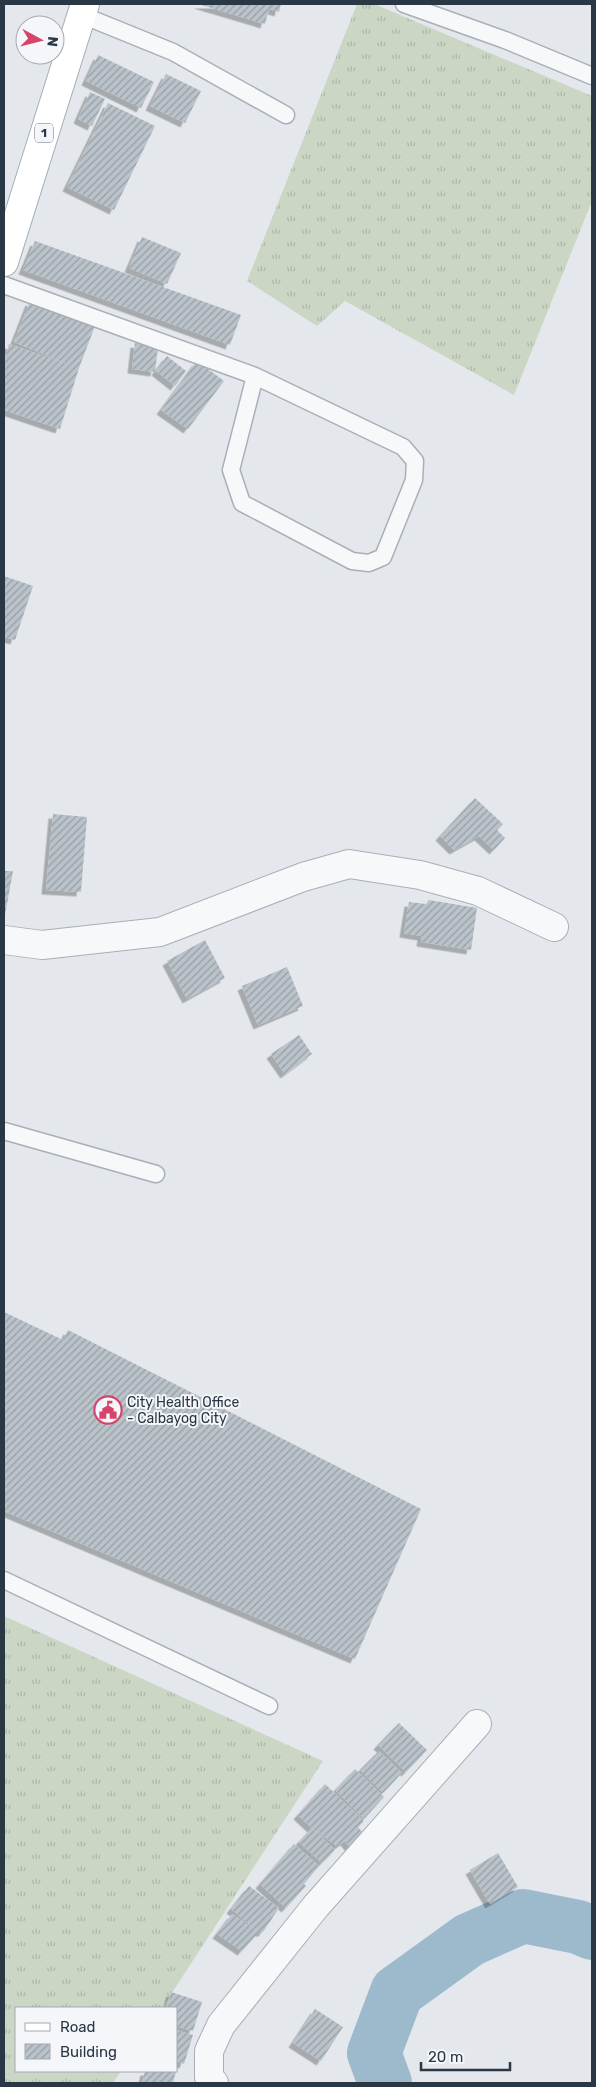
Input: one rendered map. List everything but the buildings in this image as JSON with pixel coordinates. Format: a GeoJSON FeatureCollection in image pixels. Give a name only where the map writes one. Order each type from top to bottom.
{"type":"FeatureCollection","features":[{"type":"Feature","properties":{"kind":"main road","name":"1"},"geometry":{"type":"LineString","coordinates":[[4,262],[83,9]]}},
{"type":"Feature","properties":{"kind":"street"},"geometry":{"type":"LineString","coordinates":[[4,940],[42,945],[160,932],[304,876],[349,864],[420,875],[478,891],[554,927]]}},
{"type":"Feature","properties":{"kind":"street"},"geometry":{"type":"LineString","coordinates":[[214,2083],[209,2077],[209,2051],[221,2025],[316,1906],[477,1724]]}},
{"type":"Feature","properties":{"kind":"lane"},"geometry":{"type":"LineString","coordinates":[[404,4],[506,40],[592,76]]}},
{"type":"Feature","properties":{"kind":"lane"},"geometry":{"type":"LineString","coordinates":[[83,9],[173,52],[286,114]]}},
{"type":"Feature","properties":{"kind":"lane"},"geometry":{"type":"LineString","coordinates":[[4,285],[255,376],[403,447],[415,461],[414,480],[383,557],[369,563],[352,561],[242,503],[231,470],[255,376]]}},
{"type":"Feature","properties":{"kind":"lane"},"geometry":{"type":"LineString","coordinates":[[4,1131],[156,1174]]}},
{"type":"Feature","properties":{"kind":"lane"},"geometry":{"type":"LineString","coordinates":[[4,1580],[269,1706]]}},
{"type":"Feature","properties":{"kind":"green space"},"geometry":{"type":"Polygon","coordinates":[[[357,4],[374,4],[592,96],[592,201],[514,395],[345,301],[317,326],[247,281],[357,4]]]}},
{"type":"Feature","properties":{"kind":"green space"},"geometry":{"type":"Polygon","coordinates":[[[4,1616],[323,1761],[163,2007],[15,2007],[15,2072],[120,2072],[113,2083],[4,2083],[4,1616]]]}},
{"type":"Feature","properties":{"kind":"waterway"},"geometry":{"type":"LineString","coordinates":[[385,2083],[374,2053],[397,1992],[469,1940],[523,1916],[578,1927],[592,1933]]}},
{"type":"Feature","properties":{"kind":"place","name":"City Health Office - Calbayog City"},"geometry":{"type":"Point","coordinates":[108,1410]}}]}
